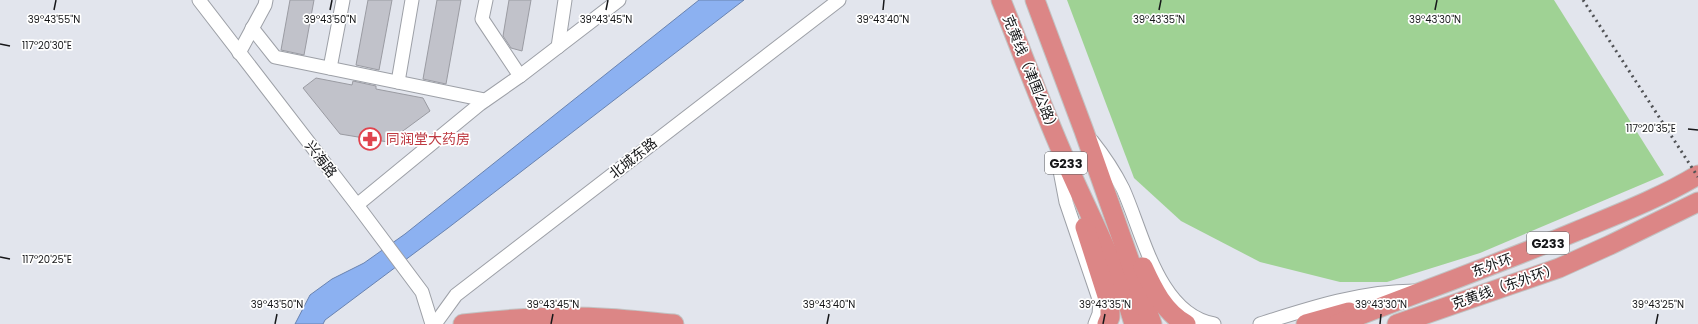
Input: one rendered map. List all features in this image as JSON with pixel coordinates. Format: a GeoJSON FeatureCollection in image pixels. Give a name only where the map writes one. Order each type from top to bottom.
{"type":"FeatureCollection","features":[{"type":"Feature","properties":{"kind":"highway","name":"克黄线（津围公路）"},"geometry":{"type":"LineString","coordinates":[[1001,0],[1067,164],[1110,255],[1128,301],[1134,324]]}},
{"type":"Feature","properties":{"kind":"highway","name":"克黄线（津围公路）"},"geometry":{"type":"LineString","coordinates":[[1035,0],[1100,175],[1152,324]]}},
{"type":"Feature","properties":{"kind":"highway"},"geometry":{"type":"LineString","coordinates":[[1067,164],[1108,299],[1110,317],[1107,324]]}},
{"type":"Feature","properties":{"kind":"highway","name":"G233"},"geometry":{"type":"LineString","coordinates":[[1100,175],[1125,224],[1140,262],[1160,300],[1170,312],[1186,324]]}},
{"type":"Feature","properties":{"kind":"highway","name":"东外环"},"geometry":{"type":"LineString","coordinates":[[1394,302],[1533,249],[1631,209],[1677,188],[1698,175]]}},
{"type":"Feature","properties":{"kind":"highway","name":"克黄线（东外环）"},"geometry":{"type":"LineString","coordinates":[[1402,323],[1558,268],[1610,245],[1698,202]]}},
{"type":"Feature","properties":{"kind":"highway"},"geometry":{"type":"LineString","coordinates":[[1337,324],[1394,302]]}},
{"type":"Feature","properties":{"kind":"highway","name":"G233"},"geometry":{"type":"LineString","coordinates":[[1306,324],[1394,302]]}},
{"type":"Feature","properties":{"kind":"highway"},"geometry":{"type":"LineString","coordinates":[[463,324],[508,319],[568,317],[624,319],[674,324]]}},
{"type":"Feature","properties":{"kind":"street","name":"兴海路"},"geometry":{"type":"LineString","coordinates":[[199,0],[422,292],[432,324]]}},
{"type":"Feature","properties":{"kind":"street"},"geometry":{"type":"LineString","coordinates":[[239,52],[265,5],[266,0]]}},
{"type":"Feature","properties":{"kind":"street"},"geometry":{"type":"LineString","coordinates":[[330,68],[343,0]]}},
{"type":"Feature","properties":{"kind":"street"},"geometry":{"type":"LineString","coordinates":[[398,82],[412,0]]}},
{"type":"Feature","properties":{"kind":"street"},"geometry":{"type":"LineString","coordinates":[[486,0],[482,19],[520,76]]}},
{"type":"Feature","properties":{"kind":"street"},"geometry":{"type":"LineString","coordinates":[[558,47],[566,0]]}},
{"type":"Feature","properties":{"kind":"street"},"geometry":{"type":"LineString","coordinates":[[357,205],[485,100],[520,76],[619,0]]}},
{"type":"Feature","properties":{"kind":"street","name":"北城东路"},"geometry":{"type":"LineString","coordinates":[[435,324],[456,295],[839,0]]}},
{"type":"Feature","properties":{"kind":"street"},"geometry":{"type":"LineString","coordinates":[[252,28],[274,57],[485,100]]}},
{"type":"Feature","properties":{"kind":"street"},"geometry":{"type":"LineString","coordinates":[[1050,122],[1066,202],[1100,302],[1099,314],[1095,324]]}},
{"type":"Feature","properties":{"kind":"street"},"geometry":{"type":"LineString","coordinates":[[1084,131],[1111,166],[1126,196],[1154,269],[1165,289],[1178,305],[1192,316],[1206,323],[1214,324]]}},
{"type":"Feature","properties":{"kind":"street"},"geometry":{"type":"LineString","coordinates":[[1260,324],[1341,301],[1376,293],[1423,291]]}},
{"type":"Feature","properties":{"kind":"green space"},"geometry":{"type":"Polygon","coordinates":[[[1067,0],[1554,0],[1664,175],[1480,253],[1387,282],[1340,282],[1260,262],[1181,221],[1134,178],[1067,0]]]}},
{"type":"Feature","properties":{"kind":"water"},"geometry":{"type":"Polygon","coordinates":[[[699,0],[744,0],[448,228],[325,320],[323,324],[295,324],[310,295],[332,279],[364,263],[405,234],[699,0]]]}},
{"type":"Feature","properties":{"kind":"building"},"geometry":{"type":"Polygon","coordinates":[[[290,0],[314,0],[304,55],[281,50],[290,0]]]}},
{"type":"Feature","properties":{"kind":"building"},"geometry":{"type":"Polygon","coordinates":[[[368,0],[392,0],[379,70],[356,65],[368,0]]]}},
{"type":"Feature","properties":{"kind":"building"},"geometry":{"type":"Polygon","coordinates":[[[437,0],[461,0],[446,84],[423,79],[437,0]]]}},
{"type":"Feature","properties":{"kind":"building"},"geometry":{"type":"Polygon","coordinates":[[[509,0],[531,0],[522,51],[511,48],[503,36],[509,0]]]}},
{"type":"Feature","properties":{"kind":"building"},"geometry":{"type":"Polygon","coordinates":[[[316,78],[352,85],[353,81],[376,86],[376,89],[423,98],[430,111],[388,142],[340,134],[303,88],[316,78]]]}},
{"type":"Feature","properties":{"kind":"railway"},"geometry":{"type":"LineString","coordinates":[[1583,0],[1698,177]]}},
{"type":"Feature","properties":{"kind":"place","name":"同润堂大药房"},"geometry":{"type":"Point","coordinates":[370,139]}}]}
